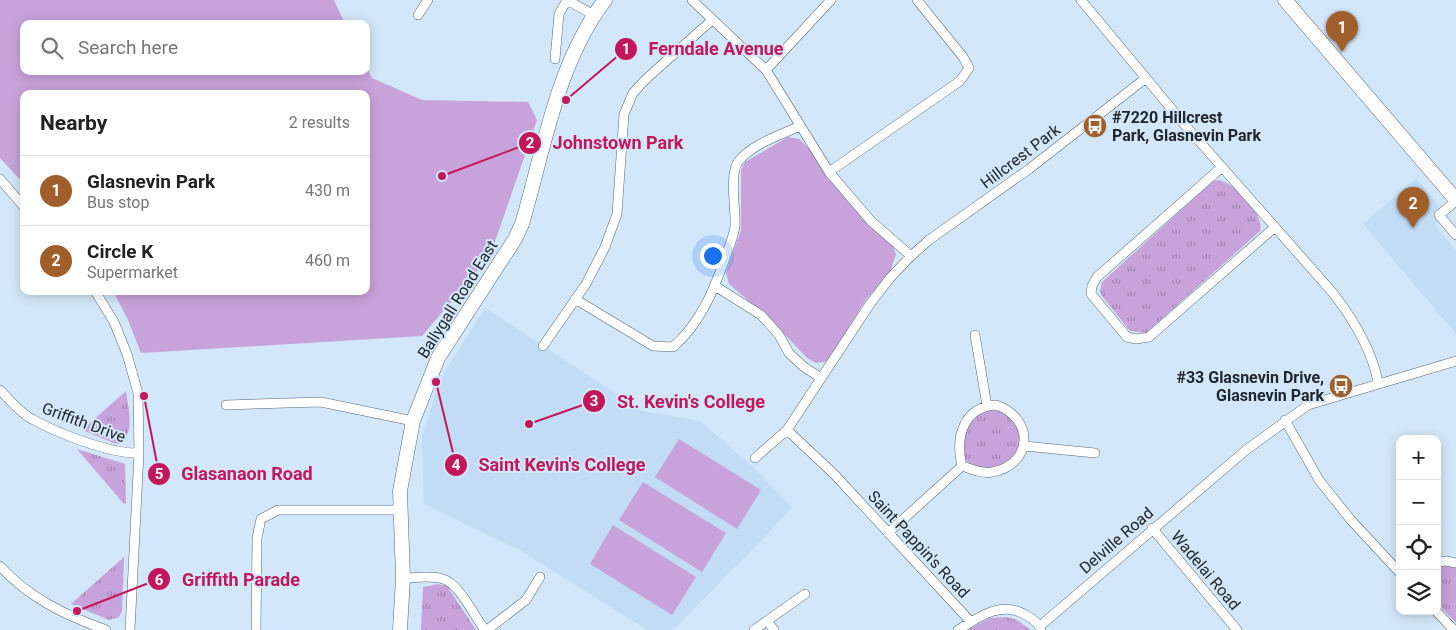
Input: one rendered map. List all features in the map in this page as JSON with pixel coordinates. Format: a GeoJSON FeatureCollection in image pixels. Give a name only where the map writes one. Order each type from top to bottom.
{"type":"FeatureCollection","features":[{"type":"Feature","properties":{"kind":"street"},"geometry":{"type":"LineString","coordinates":[[418,15],[428,0]]}},
{"type":"Feature","properties":{"kind":"street"},"geometry":{"type":"LineString","coordinates":[[555,59],[559,14],[567,0],[594,15]]}},
{"type":"Feature","properties":{"kind":"street","name":"Ballygall Road East"},"geometry":{"type":"LineString","coordinates":[[400,630],[403,578],[400,510],[403,463],[412,421],[438,358],[496,272],[519,231],[558,94],[571,58],[594,15],[605,0]]}},
{"type":"Feature","properties":{"kind":"street"},"geometry":{"type":"LineString","coordinates":[[692,0],[766,70],[829,172],[871,221],[911,256]]}},
{"type":"Feature","properties":{"kind":"street"},"geometry":{"type":"LineString","coordinates":[[766,70],[831,0]]}},
{"type":"Feature","properties":{"kind":"street"},"geometry":{"type":"LineString","coordinates":[[829,172],[960,81],[969,68],[963,57],[917,0]]}},
{"type":"Feature","properties":{"kind":"street"},"geometry":{"type":"LineString","coordinates":[[1081,0],[1348,313],[1369,355],[1378,382]]}},
{"type":"Feature","properties":{"kind":"street"},"geometry":{"type":"LineString","coordinates":[[1285,0],[1456,200],[1439,215],[1456,235]]}},
{"type":"Feature","properties":{"kind":"street"},"geometry":{"type":"LineString","coordinates":[[543,346],[586,284],[605,247],[617,214],[624,114],[633,93],[712,20]]}},
{"type":"Feature","properties":{"kind":"street","name":"Hillcrest Park"},"geometry":{"type":"LineString","coordinates":[[755,458],[787,430],[880,291],[911,256],[929,240],[1029,169],[1146,78]]}},
{"type":"Feature","properties":{"kind":"street"},"geometry":{"type":"LineString","coordinates":[[575,299],[653,346],[662,348],[673,347],[686,336],[697,321],[715,286],[734,230],[736,164],[744,155],[800,126]]}},
{"type":"Feature","properties":{"kind":"street"},"geometry":{"type":"LineString","coordinates":[[1222,167],[1098,277],[1092,286],[1091,294],[1127,337],[1136,339],[1149,337],[1275,227]]}},
{"type":"Feature","properties":{"kind":"street"},"geometry":{"type":"LineString","coordinates":[[0,179],[20,202]]}},
{"type":"Feature","properties":{"kind":"street"},"geometry":{"type":"LineString","coordinates":[[715,286],[761,315],[779,335],[790,354],[804,367],[821,378]]}},
{"type":"Feature","properties":{"kind":"street"},"geometry":{"type":"LineString","coordinates":[[97,295],[114,322],[138,392],[139,454],[130,630]]}},
{"type":"Feature","properties":{"kind":"street"},"geometry":{"type":"LineString","coordinates":[[975,335],[986,406]]}},
{"type":"Feature","properties":{"kind":"street","name":"Delville Road"},"geometry":{"type":"LineString","coordinates":[[1040,628],[1152,528],[1285,420],[1308,405],[1378,382],[1456,361]]}},
{"type":"Feature","properties":{"kind":"street","name":"Griffith Drive"},"geometry":{"type":"LineString","coordinates":[[0,390],[30,418],[87,442],[123,454],[139,454]]}},
{"type":"Feature","properties":{"kind":"street"},"geometry":{"type":"LineString","coordinates":[[226,405],[321,402],[412,421]]}},
{"type":"Feature","properties":{"kind":"street"},"geometry":{"type":"LineString","coordinates":[[986,406],[996,406],[1010,410],[1021,423],[1024,446],[1015,461],[991,472],[978,472],[962,466],[958,443],[965,421],[986,406]]}},
{"type":"Feature","properties":{"kind":"street"},"geometry":{"type":"LineString","coordinates":[[1285,420],[1319,480],[1350,519],[1397,570]]}},
{"type":"Feature","properties":{"kind":"street","name":"Saint Pappin's Road"},"geometry":{"type":"LineString","coordinates":[[787,430],[834,474],[971,622],[985,613],[1004,609],[1021,612],[1040,628]]}},
{"type":"Feature","properties":{"kind":"street"},"geometry":{"type":"LineString","coordinates":[[1024,446],[1095,453]]}},
{"type":"Feature","properties":{"kind":"street"},"geometry":{"type":"LineString","coordinates":[[888,533],[962,466]]}},
{"type":"Feature","properties":{"kind":"street"},"geometry":{"type":"LineString","coordinates":[[256,630],[257,538],[261,519],[278,510],[400,510]]}},
{"type":"Feature","properties":{"kind":"street","name":"Wadelai Road"},"geometry":{"type":"LineString","coordinates":[[1152,528],[1237,630]]}},
{"type":"Feature","properties":{"kind":"street"},"geometry":{"type":"LineString","coordinates":[[1441,562],[1448,561],[1456,564]]}},
{"type":"Feature","properties":{"kind":"street"},"geometry":{"type":"LineString","coordinates":[[0,566],[28,593],[48,606],[106,630]]}},
{"type":"Feature","properties":{"kind":"street"},"geometry":{"type":"LineString","coordinates":[[403,578],[436,577],[455,585],[486,630],[526,600],[540,577]]}},
{"type":"Feature","properties":{"kind":"street"},"geometry":{"type":"LineString","coordinates":[[754,630],[805,594]]}},
{"type":"Feature","properties":{"kind":"street"},"geometry":{"type":"LineString","coordinates":[[1440,615],[1454,630]]}},
{"type":"Feature","properties":{"kind":"street"},"geometry":{"type":"LineString","coordinates":[[767,621],[774,630]]}},
{"type":"Feature","properties":{"kind":"street"},"geometry":{"type":"LineString","coordinates":[[958,630],[971,622]]}},
{"type":"Feature","properties":{"kind":"shaded area"},"geometry":{"type":"Polygon","coordinates":[[[1416,178],[1447,215],[1435,225],[1456,251],[1456,334],[1363,224],[1416,178]]]}},
{"type":"Feature","properties":{"kind":"shaded area"},"geometry":{"type":"Polygon","coordinates":[[[485,308],[643,411],[700,421],[752,466],[792,507],[767,535],[673,630],[647,630],[521,551],[424,504],[422,437],[439,381],[485,308]]]}},
{"type":"Feature","properties":{"kind":"green space"},"geometry":{"type":"Polygon","coordinates":[[[0,0],[334,0],[343,20],[20,20],[20,75],[370,74],[372,78],[422,100],[528,102],[537,120],[490,256],[422,336],[141,353],[128,320],[115,295],[370,295],[370,90],[20,90],[20,180],[0,158],[0,0]]]}},
{"type":"Feature","properties":{"kind":"green space"},"geometry":{"type":"Polygon","coordinates":[[[788,137],[799,139],[815,154],[892,244],[896,254],[890,272],[865,301],[828,361],[816,363],[807,358],[770,319],[729,284],[726,273],[741,230],[741,170],[745,162],[788,137]]]}},
{"type":"Feature","properties":{"kind":"green space"},"geometry":{"type":"Polygon","coordinates":[[[1219,180],[1240,193],[1247,201],[1258,217],[1261,225],[1260,231],[1146,333],[1130,331],[1102,296],[1100,291],[1102,282],[1213,181],[1219,180]]]}},
{"type":"Feature","properties":{"kind":"green space"},"geometry":{"type":"Polygon","coordinates":[[[126,391],[130,420],[128,434],[124,440],[119,444],[114,443],[82,430],[126,391]]]}},
{"type":"Feature","properties":{"kind":"green space"},"geometry":{"type":"Polygon","coordinates":[[[987,410],[1007,415],[1016,425],[1020,437],[1019,448],[1007,463],[997,467],[986,468],[975,466],[965,460],[964,444],[969,424],[979,414],[987,410]]]}},
{"type":"Feature","properties":{"kind":"green space"},"geometry":{"type":"Polygon","coordinates":[[[679,439],[761,490],[737,529],[655,477],[679,439]]]}},
{"type":"Feature","properties":{"kind":"green space"},"geometry":{"type":"Polygon","coordinates":[[[77,449],[125,464],[126,503],[124,504],[77,449]]]}},
{"type":"Feature","properties":{"kind":"green space"},"geometry":{"type":"Polygon","coordinates":[[[643,482],[726,533],[702,572],[619,520],[643,482]]]}},
{"type":"Feature","properties":{"kind":"green space"},"geometry":{"type":"Polygon","coordinates":[[[613,525],[696,577],[672,615],[590,564],[613,525]]]}},
{"type":"Feature","properties":{"kind":"green space"},"geometry":{"type":"Polygon","coordinates":[[[124,557],[122,611],[119,617],[109,620],[71,604],[124,557]]]}},
{"type":"Feature","properties":{"kind":"green space"},"geometry":{"type":"Polygon","coordinates":[[[1441,565],[1456,568],[1456,623],[1441,607],[1441,565]]]}},
{"type":"Feature","properties":{"kind":"green space"},"geometry":{"type":"Polygon","coordinates":[[[438,584],[447,586],[476,630],[421,630],[423,587],[438,584]]]}},
{"type":"Feature","properties":{"kind":"green space"},"geometry":{"type":"Polygon","coordinates":[[[1007,617],[1017,620],[1031,630],[967,630],[990,618],[1007,617]]]}},
{"type":"Feature","properties":{"kind":"place","name":"Glasnevin Park"},"geometry":{"type":"Point","coordinates":[1342,52]}},
{"type":"Feature","properties":{"kind":"place","name":"Ferndale Avenue"},"geometry":{"type":"Point","coordinates":[566,100]}},
{"type":"Feature","properties":{"kind":"place","name":"#7220 Hillcrest Park, Glasnevin Park"},"geometry":{"type":"Point","coordinates":[1095,126]}},
{"type":"Feature","properties":{"kind":"place","name":"Johnstown Park"},"geometry":{"type":"Point","coordinates":[442,176]}},
{"type":"Feature","properties":{"kind":"place","name":"Circle K"},"geometry":{"type":"Point","coordinates":[1413,228]}},
{"type":"Feature","properties":{"kind":"place","name":"Saint Kevin's College"},"geometry":{"type":"Point","coordinates":[436,382]}},
{"type":"Feature","properties":{"kind":"place","name":"#33 Glasnevin Drive, Glasnevin Park"},"geometry":{"type":"Point","coordinates":[1341,386]}},
{"type":"Feature","properties":{"kind":"place","name":"Glasanaon Road"},"geometry":{"type":"Point","coordinates":[144,396]}},
{"type":"Feature","properties":{"kind":"place","name":"St. Kevin's College"},"geometry":{"type":"Point","coordinates":[529,424]}},
{"type":"Feature","properties":{"kind":"place","name":"Griffith Parade"},"geometry":{"type":"Point","coordinates":[77,611]}}]}
